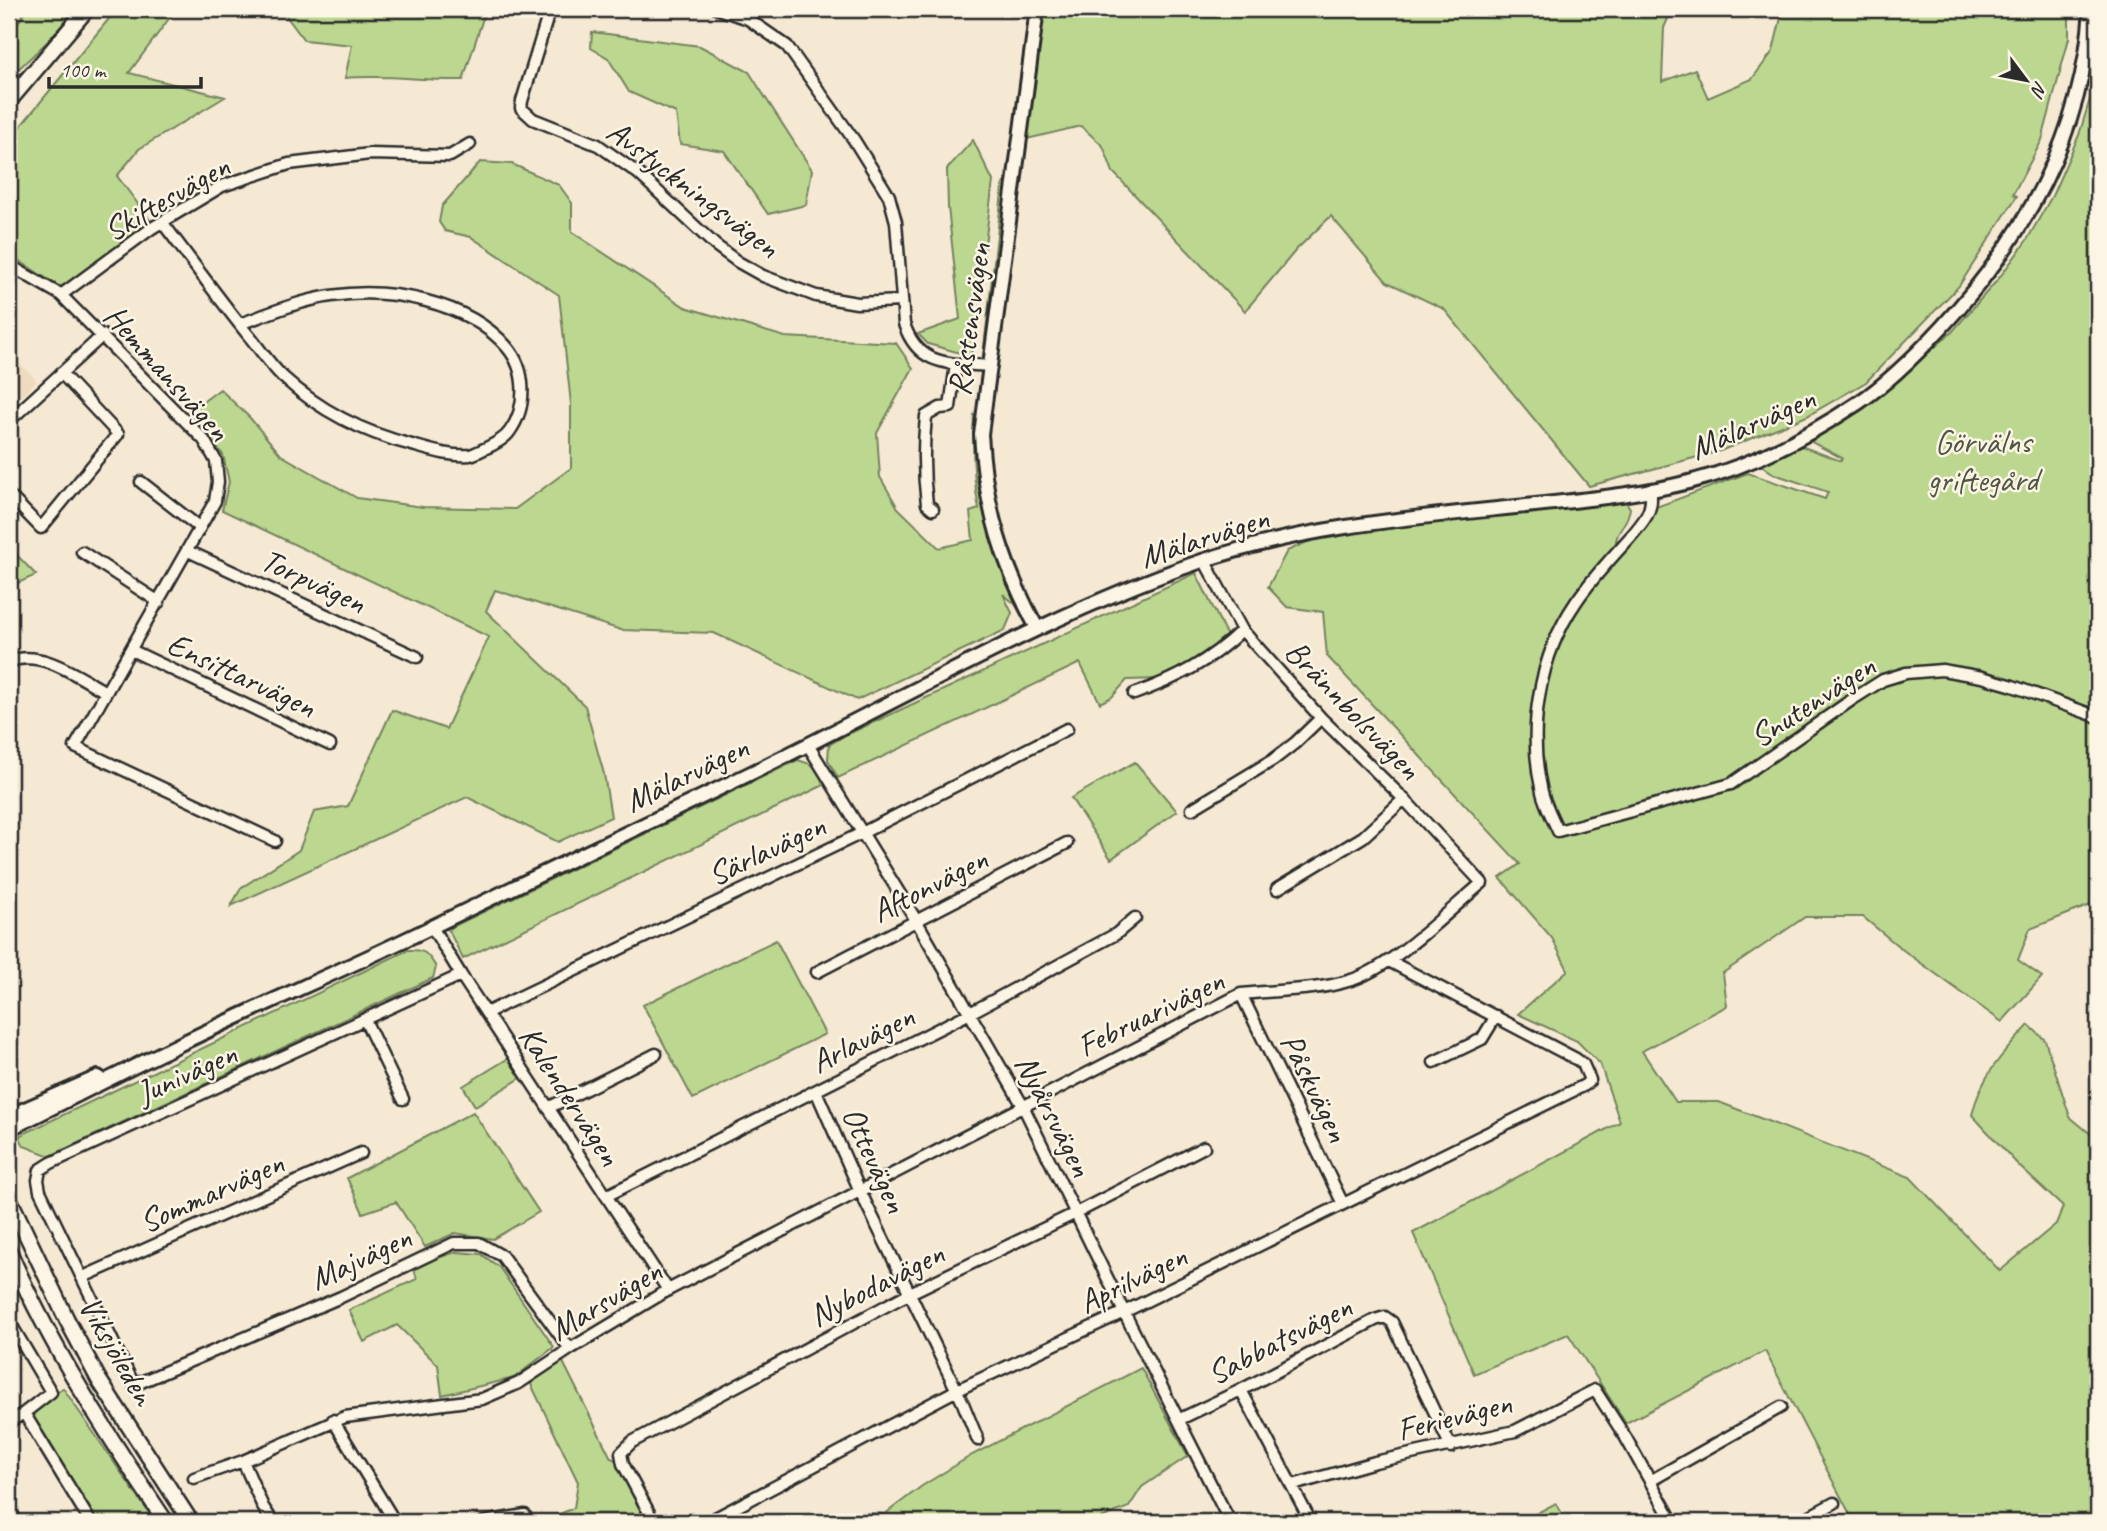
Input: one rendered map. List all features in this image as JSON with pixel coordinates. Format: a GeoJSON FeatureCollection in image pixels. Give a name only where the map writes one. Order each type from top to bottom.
{"type":"FeatureCollection","features":[{"type":"Feature","properties":{"kind":"main road"},"geometry":{"type":"LineString","coordinates":[[9,101],[87,9]]}},
{"type":"Feature","properties":{"kind":"main road"},"geometry":{"type":"LineString","coordinates":[[9,89],[54,48]]}},
{"type":"Feature","properties":{"kind":"main road","name":"Viksjöleden"},"geometry":{"type":"LineString","coordinates":[[9,1198],[99,1380],[191,1522]]}},
{"type":"Feature","properties":{"kind":"main road","name":"Viksjöleden"},"geometry":{"type":"LineString","coordinates":[[9,1251],[61,1354],[129,1468],[166,1522]]}},
{"type":"Feature","properties":{"kind":"street","name":"Avstyckningsvägen"},"geometry":{"type":"LineString","coordinates":[[550,9],[522,101],[521,108],[533,119],[598,145],[639,174],[715,244],[738,262],[763,276],[816,296],[858,303],[901,301]]}},
{"type":"Feature","properties":{"kind":"street"},"geometry":{"type":"LineString","coordinates":[[718,9],[748,19],[787,46],[854,140],[889,196],[896,222],[901,301],[909,340],[920,352],[937,361],[990,366]]}},
{"type":"Feature","properties":{"kind":"street","name":"Råstensvägen"},"geometry":{"type":"LineString","coordinates":[[1037,9],[981,434],[986,495],[1002,550],[1037,628]]}},
{"type":"Feature","properties":{"kind":"street","name":"Mälarvägen"},"geometry":{"type":"LineString","coordinates":[[9,1129],[808,745],[1037,628],[1204,560],[1335,529],[1622,496],[1690,482],[1745,465],[1797,439],[1860,401],[1894,374],[1929,341],[1989,272],[2021,224],[2049,173],[2069,127],[2081,84],[2091,9]]}},
{"type":"Feature","properties":{"kind":"street","name":"Skiftesvägen"},"geometry":{"type":"LineString","coordinates":[[61,295],[162,222],[222,186],[289,164],[370,155],[450,156],[470,144]]}},
{"type":"Feature","properties":{"kind":"street"},"geometry":{"type":"LineString","coordinates":[[162,222],[240,324],[282,376],[330,412],[369,432],[442,453],[470,455],[509,434],[520,414],[523,394],[520,371],[509,349],[484,326],[453,311],[411,298],[366,294],[332,296],[297,303],[240,324]]}},
{"type":"Feature","properties":{"kind":"street","name":"Hemmansvägen"},"geometry":{"type":"LineString","coordinates":[[9,265],[61,295],[204,440],[216,461],[218,482],[215,500],[75,747],[275,841]]}},
{"type":"Feature","properties":{"kind":"street"},"geometry":{"type":"LineString","coordinates":[[9,421],[103,335]]}},
{"type":"Feature","properties":{"kind":"street"},"geometry":{"type":"LineString","coordinates":[[933,509],[927,504],[923,474],[926,416],[940,408],[950,407],[956,364]]}},
{"type":"Feature","properties":{"kind":"street"},"geometry":{"type":"LineString","coordinates":[[9,495],[41,528],[118,434],[61,373]]}},
{"type":"Feature","properties":{"kind":"street"},"geometry":{"type":"LineString","coordinates":[[141,482],[200,528]]}},
{"type":"Feature","properties":{"kind":"street","name":"Snutenvägen"},"geometry":{"type":"LineString","coordinates":[[1650,489],[1652,498],[1648,513],[1575,604],[1556,639],[1543,675],[1537,713],[1536,754],[1542,794],[1558,831],[1731,784],[1853,699],[1883,680],[1906,673],[1942,670],[1982,677],[2098,717]]}},
{"type":"Feature","properties":{"kind":"street","name":"Torpvägen"},"geometry":{"type":"LineString","coordinates":[[188,551],[417,657]]}},
{"type":"Feature","properties":{"kind":"street"},"geometry":{"type":"LineString","coordinates":[[82,552],[159,602]]}},
{"type":"Feature","properties":{"kind":"street","name":"Brännbolsvägen"},"geometry":{"type":"LineString","coordinates":[[1204,560],[1242,629],[1321,718],[1404,799],[1482,883]]}},
{"type":"Feature","properties":{"kind":"street"},"geometry":{"type":"LineString","coordinates":[[1134,694],[1190,671],[1224,648],[1242,629]]}},
{"type":"Feature","properties":{"kind":"street","name":"Ensittarvägen"},"geometry":{"type":"LineString","coordinates":[[131,650],[330,745]]}},
{"type":"Feature","properties":{"kind":"street"},"geometry":{"type":"LineString","coordinates":[[9,662],[21,657],[54,664],[106,692]]}},
{"type":"Feature","properties":{"kind":"street"},"geometry":{"type":"LineString","coordinates":[[1192,809],[1273,760],[1321,718]]}},
{"type":"Feature","properties":{"kind":"street","name":"Särlavägen"},"geometry":{"type":"LineString","coordinates":[[485,1013],[862,833],[1068,729]]}},
{"type":"Feature","properties":{"kind":"street","name":"Nyårsvägen"},"geometry":{"type":"LineString","coordinates":[[808,745],[916,920],[1023,1106],[1230,1522]]}},
{"type":"Feature","properties":{"kind":"street"},"geometry":{"type":"LineString","coordinates":[[1277,889],[1363,837],[1404,799]]}},
{"type":"Feature","properties":{"kind":"street","name":"Aftonvägen"},"geometry":{"type":"LineString","coordinates":[[817,972],[1066,843]]}},
{"type":"Feature","properties":{"kind":"street","name":"Februarivägen"},"geometry":{"type":"LineString","coordinates":[[1023,1106],[1241,994],[1346,982],[1362,977],[1389,961],[1482,883]]}},
{"type":"Feature","properties":{"kind":"street","name":"Arlavägen"},"geometry":{"type":"LineString","coordinates":[[606,1196],[970,1013],[1116,934],[1135,918]]}},
{"type":"Feature","properties":{"kind":"street","name":"Kalendervägen"},"geometry":{"type":"LineString","coordinates":[[432,927],[485,1013],[668,1290]]}},
{"type":"Feature","properties":{"kind":"street"},"geometry":{"type":"LineString","coordinates":[[1389,961],[1496,1016],[1482,1040],[1434,1062]]}},
{"type":"Feature","properties":{"kind":"street","name":"Junivägen"},"geometry":{"type":"LineString","coordinates":[[83,1277],[40,1191],[37,1180],[40,1170],[461,975]]}},
{"type":"Feature","properties":{"kind":"street","name":"Påskvägen"},"geometry":{"type":"LineString","coordinates":[[1241,994],[1343,1204]]}},
{"type":"Feature","properties":{"kind":"street","name":"Aprilvägen"},"geometry":{"type":"LineString","coordinates":[[708,1522],[957,1390],[1124,1312],[1581,1087],[1590,1080],[1583,1064],[1496,1016]]}},
{"type":"Feature","properties":{"kind":"street"},"geometry":{"type":"LineString","coordinates":[[365,1020],[403,1099]]}},
{"type":"Feature","properties":{"kind":"street","name":"Mälarvägen"},"geometry":{"type":"LineString","coordinates":[[9,1116],[68,1089],[177,1046]]}},
{"type":"Feature","properties":{"kind":"street"},"geometry":{"type":"LineString","coordinates":[[548,1108],[656,1054]]}},
{"type":"Feature","properties":{"kind":"street","name":"Ottevägen"},"geometry":{"type":"LineString","coordinates":[[816,1091],[860,1191],[957,1390],[978,1440]]}},
{"type":"Feature","properties":{"kind":"street","name":"Marsvägen"},"geometry":{"type":"LineString","coordinates":[[194,1478],[243,1461],[333,1420],[482,1399],[519,1383],[668,1290],[1023,1106]]}},
{"type":"Feature","properties":{"kind":"street","name":"Nybodavägen"},"geometry":{"type":"LineString","coordinates":[[654,1522],[623,1464],[621,1453],[632,1442],[910,1293],[1076,1213],[1204,1147]]}},
{"type":"Feature","properties":{"kind":"street","name":"Sommarvägen"},"geometry":{"type":"LineString","coordinates":[[83,1277],[361,1153]]}},
{"type":"Feature","properties":{"kind":"street","name":"Majvägen"},"geometry":{"type":"LineString","coordinates":[[83,1277],[134,1385],[341,1297],[454,1243],[479,1243],[502,1256],[570,1349]]}},
{"type":"Feature","properties":{"kind":"street","name":"Sabbatsvägen"},"geometry":{"type":"LineString","coordinates":[[1180,1419],[1374,1320],[1385,1317],[1392,1322],[1451,1447]]}},
{"type":"Feature","properties":{"kind":"street"},"geometry":{"type":"LineString","coordinates":[[9,1321],[51,1392],[9,1422]]}},
{"type":"Feature","properties":{"kind":"street"},"geometry":{"type":"LineString","coordinates":[[1241,1390],[1311,1522]]}},
{"type":"Feature","properties":{"kind":"street","name":"Ferievägen"},"geometry":{"type":"LineString","coordinates":[[1293,1485],[1375,1462],[1515,1431],[1595,1390],[1673,1522]]}},
{"type":"Feature","properties":{"kind":"street"},"geometry":{"type":"LineString","coordinates":[[1650,1481],[1781,1407]]}},
{"type":"Feature","properties":{"kind":"street"},"geometry":{"type":"LineString","coordinates":[[23,1413],[90,1521],[88,1522]]}},
{"type":"Feature","properties":{"kind":"street"},"geometry":{"type":"LineString","coordinates":[[333,1420],[395,1522]]}},
{"type":"Feature","properties":{"kind":"street"},"geometry":{"type":"LineString","coordinates":[[243,1461],[272,1522]]}},
{"type":"Feature","properties":{"kind":"street"},"geometry":{"type":"LineString","coordinates":[[1799,1522],[1834,1503]]}},
{"type":"Feature","properties":{"kind":"street"},"geometry":{"type":"LineString","coordinates":[[9,1509],[17,1522]]}},
{"type":"Feature","properties":{"kind":"street"},"geometry":{"type":"LineString","coordinates":[[484,1522],[526,1515]]}},
{"type":"Feature","properties":{"kind":"shaded area"},"geometry":{"type":"Polygon","coordinates":[[[21,364],[37,381],[9,409],[9,369],[21,364]]]}},
{"type":"Feature","properties":{"kind":"green space"},"geometry":{"type":"Polygon","coordinates":[[[26,9],[76,9],[47,42],[9,78],[9,28],[20,20],[26,9]]]}},
{"type":"Feature","properties":{"kind":"green space"},"geometry":{"type":"Polygon","coordinates":[[[117,9],[176,9],[129,73],[225,97],[139,149],[117,176],[150,220],[71,285],[58,286],[9,254],[9,140],[117,9]]]}},
{"type":"Feature","properties":{"kind":"green space"},"geometry":{"type":"Polygon","coordinates":[[[281,9],[486,9],[463,80],[448,80],[345,78],[352,45],[304,40],[281,9]]]}},
{"type":"Feature","properties":{"kind":"green space"},"geometry":{"type":"Polygon","coordinates":[[[1045,9],[1672,9],[1664,28],[1662,82],[1695,69],[1708,98],[1752,79],[1773,51],[1783,9],[2069,9],[2069,38],[2042,140],[2013,194],[2017,196],[1959,286],[1866,382],[1807,416],[1720,451],[1589,486],[1444,309],[1387,282],[1331,216],[1296,250],[1245,311],[1113,172],[1103,146],[1081,126],[1023,140],[1045,9]]]}},
{"type":"Feature","properties":{"kind":"green space"},"geometry":{"type":"Polygon","coordinates":[[[592,32],[700,46],[749,72],[812,170],[806,205],[768,214],[724,151],[680,144],[676,113],[629,92],[608,58],[591,48],[592,32]]]}},
{"type":"Feature","properties":{"kind":"green space","name":"Görvälns griftegård"},"geometry":{"type":"Polygon","coordinates":[[[2098,73],[2098,902],[2030,929],[2018,960],[2042,977],[2002,1022],[1903,950],[1863,917],[1805,917],[1723,973],[1727,1006],[1642,1051],[1676,1102],[1719,1102],[1910,1177],[2000,1271],[2056,1224],[2063,1207],[2019,1166],[1972,1115],[1987,1077],[2001,1056],[2029,1025],[2045,1040],[2070,1117],[2098,1140],[2098,1522],[1854,1522],[1765,1351],[1626,1423],[1568,1334],[1474,1374],[1413,1233],[1620,1122],[1600,1064],[1577,1041],[1518,1014],[1568,970],[1552,938],[1500,878],[1520,864],[1327,656],[1323,612],[1287,607],[1268,587],[1287,551],[1314,539],[1544,507],[1624,499],[1630,508],[1616,541],[1638,537],[1647,516],[1656,507],[1748,473],[1825,499],[1828,492],[1774,474],[1760,464],[1801,446],[1841,461],[1842,458],[1802,437],[1899,379],[1952,332],[1999,278],[2027,240],[2052,196],[2079,135],[2098,73]]]}},
{"type":"Feature","properties":{"kind":"green space"},"geometry":{"type":"Polygon","coordinates":[[[973,140],[993,181],[971,356],[928,344],[918,334],[960,319],[948,207],[947,169],[973,140]]]}},
{"type":"Feature","properties":{"kind":"green space"},"geometry":{"type":"Polygon","coordinates":[[[480,162],[512,164],[559,185],[572,203],[572,232],[685,307],[785,337],[896,343],[913,368],[877,433],[880,477],[898,508],[939,548],[973,540],[970,512],[979,509],[975,486],[974,415],[981,416],[979,466],[1026,624],[1015,604],[1003,594],[1012,613],[1005,630],[857,700],[714,633],[621,630],[495,590],[486,611],[585,706],[604,774],[611,817],[558,842],[467,797],[231,906],[241,888],[299,850],[314,812],[348,806],[392,710],[446,729],[489,637],[222,510],[229,482],[223,455],[188,413],[220,389],[250,418],[281,455],[357,498],[423,507],[515,509],[571,468],[571,404],[559,295],[471,237],[445,231],[439,222],[442,206],[480,162]]]}},
{"type":"Feature","properties":{"kind":"green space"},"geometry":{"type":"Polygon","coordinates":[[[1009,180],[988,351],[983,356],[1003,184],[1009,180]]]}},
{"type":"Feature","properties":{"kind":"green space"},"geometry":{"type":"Polygon","coordinates":[[[9,547],[36,575],[9,587],[9,547]]]}},
{"type":"Feature","properties":{"kind":"green space"},"geometry":{"type":"Polygon","coordinates":[[[1196,573],[1227,636],[1204,654],[1159,679],[1127,680],[1112,697],[1100,703],[1080,663],[838,778],[828,760],[829,745],[844,736],[1196,573]]]}},
{"type":"Feature","properties":{"kind":"green space"},"geometry":{"type":"Polygon","coordinates":[[[798,760],[813,765],[826,784],[463,959],[448,929],[798,760]]]}},
{"type":"Feature","properties":{"kind":"green space"},"geometry":{"type":"Polygon","coordinates":[[[1135,762],[1177,811],[1111,859],[1071,798],[1135,762]]]}},
{"type":"Feature","properties":{"kind":"green space"},"geometry":{"type":"Polygon","coordinates":[[[776,940],[825,1034],[693,1099],[643,1005],[776,940]]]}},
{"type":"Feature","properties":{"kind":"green space"},"geometry":{"type":"Polygon","coordinates":[[[408,950],[418,950],[428,956],[436,967],[433,978],[50,1156],[24,1146],[19,1136],[408,950]]]}},
{"type":"Feature","properties":{"kind":"green space"},"geometry":{"type":"Polygon","coordinates":[[[509,1058],[521,1078],[475,1106],[463,1086],[509,1058]]]}},
{"type":"Feature","properties":{"kind":"green space"},"geometry":{"type":"Polygon","coordinates":[[[473,1112],[539,1212],[493,1239],[455,1233],[425,1247],[396,1202],[363,1213],[347,1178],[473,1112]]]}},
{"type":"Feature","properties":{"kind":"green space"},"geometry":{"type":"Polygon","coordinates":[[[456,1252],[481,1254],[499,1267],[554,1347],[514,1378],[442,1395],[438,1365],[397,1325],[364,1342],[349,1310],[417,1279],[413,1266],[456,1252]]]}},
{"type":"Feature","properties":{"kind":"green space"},"geometry":{"type":"Polygon","coordinates":[[[562,1360],[646,1522],[540,1522],[574,1508],[578,1482],[530,1382],[562,1360]]]}},
{"type":"Feature","properties":{"kind":"green space"},"geometry":{"type":"Polygon","coordinates":[[[1141,1368],[1188,1456],[1142,1487],[1129,1507],[1101,1518],[1099,1522],[840,1522],[858,1513],[885,1514],[922,1486],[972,1455],[1141,1368]]]}},
{"type":"Feature","properties":{"kind":"green space"},"geometry":{"type":"Polygon","coordinates":[[[63,1388],[155,1522],[104,1522],[100,1516],[93,1519],[26,1415],[63,1388]]]}},
{"type":"Feature","properties":{"kind":"green space"},"geometry":{"type":"Polygon","coordinates":[[[1556,1503],[1567,1522],[1520,1522],[1556,1503]]]}}]}
